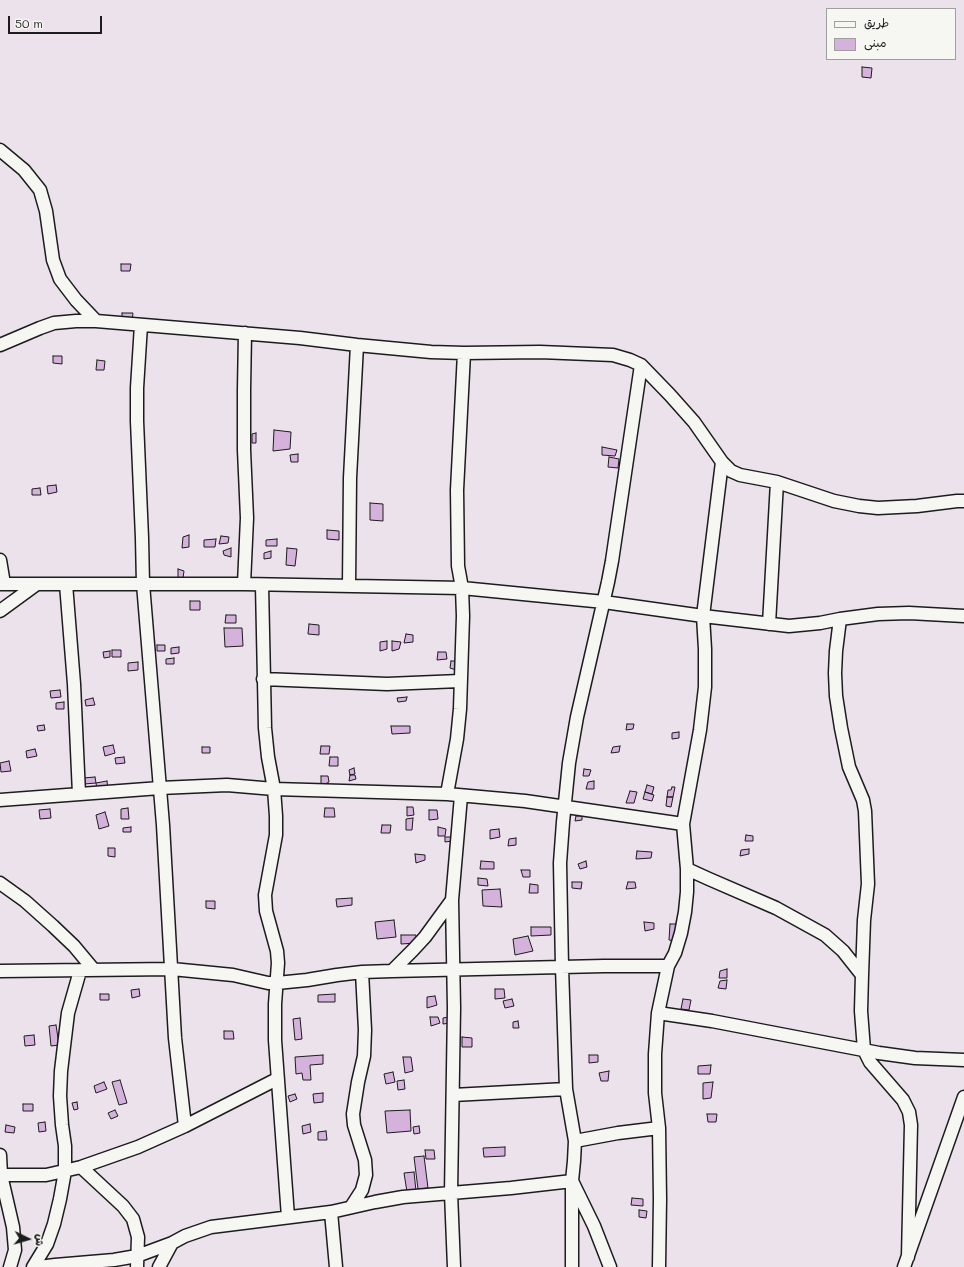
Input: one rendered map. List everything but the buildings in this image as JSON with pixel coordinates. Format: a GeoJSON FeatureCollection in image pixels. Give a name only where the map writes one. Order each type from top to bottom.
{"type":"FeatureCollection","features":[{"type":"Feature","properties":{"kind":"street"},"geometry":{"type":"LineString","coordinates":[[0,150],[24,170],[40,190],[46,211],[53,260],[60,279],[76,300],[96,321]]}},
{"type":"Feature","properties":{"kind":"street"},"geometry":{"type":"LineString","coordinates":[[0,345],[54,323],[96,321],[300,338],[431,352],[540,352],[613,356],[630,360],[641,365],[694,422],[722,462],[732,471],[740,475],[778,482],[834,501],[859,506],[878,508],[909,507],[964,501]]}},
{"type":"Feature","properties":{"kind":"street"},"geometry":{"type":"LineString","coordinates":[[141,325],[137,388],[137,421],[143,584],[160,788],[175,1038],[185,1126]]}},
{"type":"Feature","properties":{"kind":"street"},"geometry":{"type":"LineString","coordinates":[[244,584],[247,518],[244,437],[245,333]]}},
{"type":"Feature","properties":{"kind":"street"},"geometry":{"type":"LineString","coordinates":[[349,586],[350,463],[357,345]]}},
{"type":"Feature","properties":{"kind":"street"},"geometry":{"type":"LineString","coordinates":[[447,794],[457,739],[460,709],[463,616],[462,588],[458,566],[457,490],[464,353]]}},
{"type":"Feature","properties":{"kind":"street"},"geometry":{"type":"LineString","coordinates":[[572,1267],[572,1181],[575,1141],[566,1089],[560,863],[564,806],[569,763],[577,717],[604,602],[612,560],[641,365]]}},
{"type":"Feature","properties":{"kind":"street"},"geometry":{"type":"LineString","coordinates":[[659,1267],[660,1199],[658,1128],[655,1094],[655,1054],[658,1014],[668,966],[675,953],[681,934],[686,899],[688,869],[683,824],[700,730],[705,687],[706,649],[703,616],[722,462]]}},
{"type":"Feature","properties":{"kind":"street"},"geometry":{"type":"LineString","coordinates":[[769,624],[778,482]]}},
{"type":"Feature","properties":{"kind":"street"},"geometry":{"type":"LineString","coordinates":[[0,560],[2,584],[262,584],[462,588],[604,602],[789,626],[878,614],[910,613],[964,616]]}},
{"type":"Feature","properties":{"kind":"street"},"geometry":{"type":"LineString","coordinates":[[0,611],[37,584]]}},
{"type":"Feature","properties":{"kind":"street"},"geometry":{"type":"LineString","coordinates":[[66,584],[74,684],[79,794]]}},
{"type":"Feature","properties":{"kind":"street"},"geometry":{"type":"LineString","coordinates":[[262,584],[265,728],[268,757],[274,789],[276,816],[276,835],[265,895],[266,911],[278,957],[275,1004],[277,1079],[288,1217]]}},
{"type":"Feature","properties":{"kind":"street"},"geometry":{"type":"LineString","coordinates":[[840,619],[836,651],[836,696],[849,767],[863,800],[865,811],[868,884],[864,920],[861,1011],[864,1050],[870,1062],[903,1100],[909,1112],[911,1125],[906,1262]]}},
{"type":"Feature","properties":{"kind":"street"},"geometry":{"type":"LineString","coordinates":[[263,679],[387,684],[460,681]]}},
{"type":"Feature","properties":{"kind":"street"},"geometry":{"type":"LineString","coordinates":[[0,800],[160,788],[227,785],[274,789],[447,794],[564,806],[683,824]]}},
{"type":"Feature","properties":{"kind":"street"},"geometry":{"type":"LineString","coordinates":[[454,1267],[451,1193],[454,1008],[452,900],[461,796]]}},
{"type":"Feature","properties":{"kind":"street"},"geometry":{"type":"LineString","coordinates":[[688,869],[776,908],[824,935],[843,951],[862,975]]}},
{"type":"Feature","properties":{"kind":"street"},"geometry":{"type":"LineString","coordinates":[[0,882],[25,901],[53,926],[74,946],[94,970]]}},
{"type":"Feature","properties":{"kind":"street"},"geometry":{"type":"LineString","coordinates":[[392,970],[425,936],[452,900]]}},
{"type":"Feature","properties":{"kind":"street"},"geometry":{"type":"LineString","coordinates":[[0,971],[172,969],[233,975],[268,983],[277,983],[362,972],[392,970],[668,966]]}},
{"type":"Feature","properties":{"kind":"street"},"geometry":{"type":"LineString","coordinates":[[33,1267],[47,1244],[54,1224],[65,1171],[65,1146],[60,1096],[61,1071],[64,1035],[68,1013],[80,971]]}},
{"type":"Feature","properties":{"kind":"street"},"geometry":{"type":"LineString","coordinates":[[350,1207],[362,1190],[366,1175],[364,1160],[354,1125],[353,1114],[364,1056],[365,1030],[362,972]]}},
{"type":"Feature","properties":{"kind":"street"},"geometry":{"type":"LineString","coordinates":[[658,1014],[712,1021],[864,1050],[915,1058],[964,1060]]}},
{"type":"Feature","properties":{"kind":"street"},"geometry":{"type":"LineString","coordinates":[[1,1175],[46,1175],[80,1167],[138,1147],[185,1126],[277,1079]]}},
{"type":"Feature","properties":{"kind":"street"},"geometry":{"type":"LineString","coordinates":[[453,1095],[566,1089]]}},
{"type":"Feature","properties":{"kind":"street"},"geometry":{"type":"LineString","coordinates":[[906,1262],[964,1097]]}},
{"type":"Feature","properties":{"kind":"street"},"geometry":{"type":"LineString","coordinates":[[575,1141],[618,1132],[658,1128]]}},
{"type":"Feature","properties":{"kind":"street"},"geometry":{"type":"LineString","coordinates":[[0,1155],[1,1175],[13,1227],[15,1250],[10,1267]]}},
{"type":"Feature","properties":{"kind":"street"},"geometry":{"type":"LineString","coordinates":[[80,1167],[123,1206],[133,1219],[138,1238],[137,1262]]}},
{"type":"Feature","properties":{"kind":"street"},"geometry":{"type":"LineString","coordinates":[[39,1267],[114,1260],[137,1262],[185,1236],[211,1227],[331,1212],[403,1197],[511,1188],[572,1181]]}},
{"type":"Feature","properties":{"kind":"street"},"geometry":{"type":"LineString","coordinates":[[572,1181],[594,1226],[610,1267]]}},
{"type":"Feature","properties":{"kind":"street"},"geometry":{"type":"LineString","coordinates":[[331,1212],[336,1267]]}},
{"type":"Feature","properties":{"kind":"street"},"geometry":{"type":"LineString","coordinates":[[159,1267],[172,1243]]}}]}
